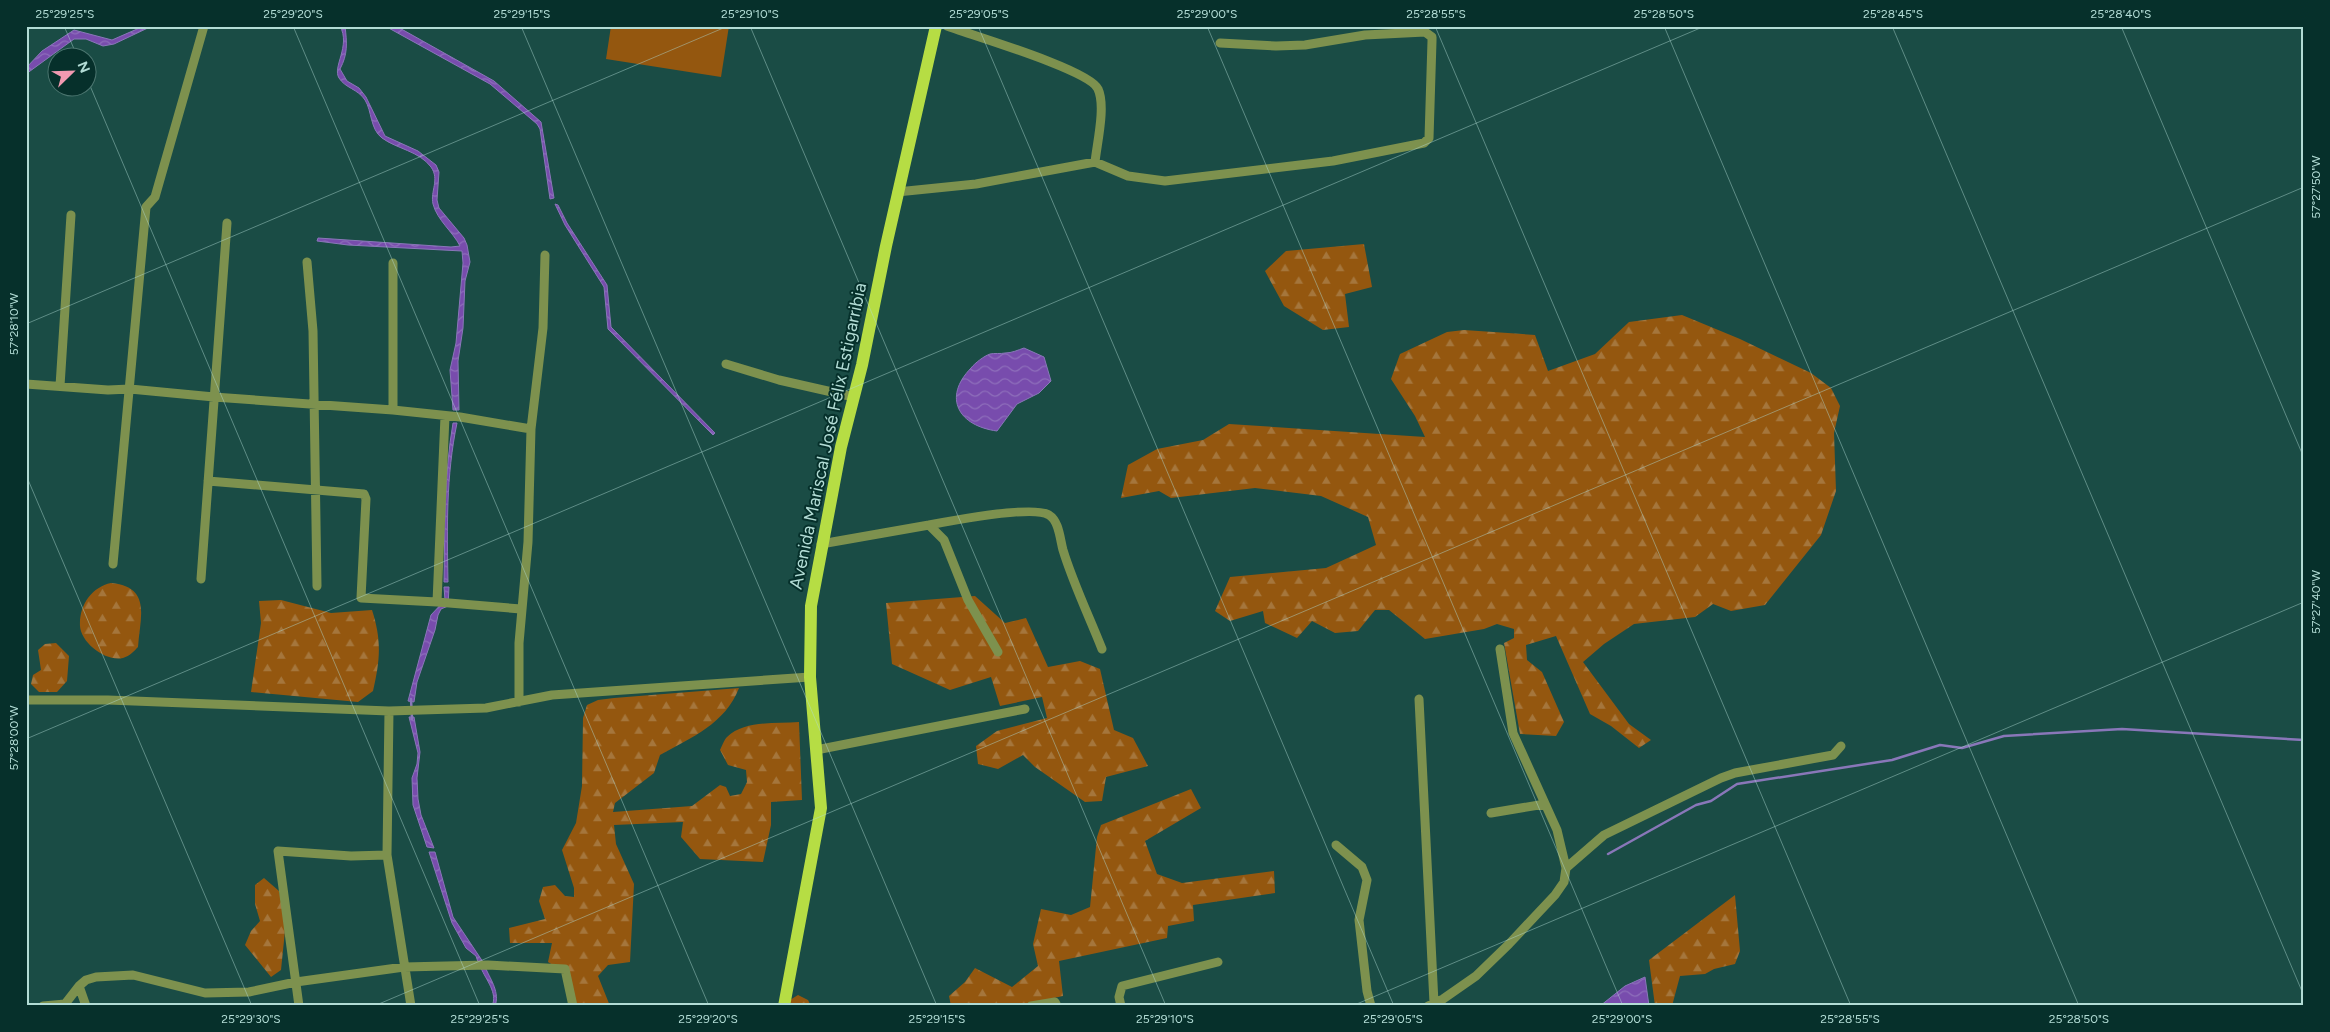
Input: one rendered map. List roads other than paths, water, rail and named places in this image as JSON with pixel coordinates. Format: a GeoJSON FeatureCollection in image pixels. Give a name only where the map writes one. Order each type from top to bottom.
{"type":"FeatureCollection","features":[{"type":"Feature","properties":{"kind":"main road","name":"Avenida Mariscal José Félix Estigarribia"},"geometry":{"type":"LineString","coordinates":[[784,1006],[821,808],[810,677],[811,606],[821,544],[841,447],[854,397],[897,192],[936,26]]}},
{"type":"Feature","properties":{"kind":"street"},"geometry":{"type":"LineString","coordinates":[[113,564],[146,207],[152,202],[157,189],[204,26]]}},
{"type":"Feature","properties":{"kind":"street"},"geometry":{"type":"LineString","coordinates":[[947,26],[995,41],[1063,68],[1096,84],[1101,104],[1095,162]]}},
{"type":"Feature","properties":{"kind":"street"},"geometry":{"type":"LineString","coordinates":[[897,192],[976,184],[1095,162],[1128,176],[1165,181],[1333,161],[1424,143],[1429,138],[1432,37],[1425,32],[1365,35],[1304,45],[1276,46],[1220,43]]}},
{"type":"Feature","properties":{"kind":"street"},"geometry":{"type":"LineString","coordinates":[[60,386],[71,215]]}},
{"type":"Feature","properties":{"kind":"street"},"geometry":{"type":"LineString","coordinates":[[201,579],[227,224]]}},
{"type":"Feature","properties":{"kind":"street"},"geometry":{"type":"LineString","coordinates":[[519,702],[521,609],[528,542],[530,429],[543,328],[546,255]]}},
{"type":"Feature","properties":{"kind":"street"},"geometry":{"type":"LineString","coordinates":[[307,262],[313,331],[317,586]]}},
{"type":"Feature","properties":{"kind":"street"},"geometry":{"type":"LineString","coordinates":[[393,263],[393,410]]}},
{"type":"Feature","properties":{"kind":"street"},"geometry":{"type":"LineString","coordinates":[[726,364],[779,380],[854,397]]}},
{"type":"Feature","properties":{"kind":"street"},"geometry":{"type":"LineString","coordinates":[[26,384],[108,390],[130,389],[393,410],[530,429]]}},
{"type":"Feature","properties":{"kind":"street"},"geometry":{"type":"LineString","coordinates":[[440,602],[452,417]]}},
{"type":"Feature","properties":{"kind":"street"},"geometry":{"type":"LineString","coordinates":[[208,481],[364,494],[366,498],[361,598],[453,602],[521,609]]}},
{"type":"Feature","properties":{"kind":"street"},"geometry":{"type":"LineString","coordinates":[[821,544],[976,516],[1039,512],[1050,515],[1055,520],[1064,551],[1102,649]]}},
{"type":"Feature","properties":{"kind":"street"},"geometry":{"type":"LineString","coordinates":[[929,525],[944,540],[968,600],[998,652]]}},
{"type":"Feature","properties":{"kind":"street"},"geometry":{"type":"LineString","coordinates":[[1419,698],[1431,1004],[1443,999],[1476,976],[1555,895],[1564,882],[1566,868],[1557,830],[1513,734],[1500,650]]}},
{"type":"Feature","properties":{"kind":"street"},"geometry":{"type":"LineString","coordinates":[[26,700],[117,700],[389,711],[486,708],[552,695],[810,677]]}},
{"type":"Feature","properties":{"kind":"street"},"geometry":{"type":"LineString","coordinates":[[816,750],[1025,709]]}},
{"type":"Feature","properties":{"kind":"street"},"geometry":{"type":"LineString","coordinates":[[389,711],[387,855],[411,1006]]}},
{"type":"Feature","properties":{"kind":"street"},"geometry":{"type":"LineString","coordinates":[[1566,868],[1604,835],[1721,778],[1735,773],[1833,755],[1841,746]]}},
{"type":"Feature","properties":{"kind":"street"},"geometry":{"type":"LineString","coordinates":[[1491,813],[1545,804]]}},
{"type":"Feature","properties":{"kind":"street"},"geometry":{"type":"LineString","coordinates":[[1336,844],[1362,867],[1367,880],[1359,920],[1366,991],[1371,1006]]}},
{"type":"Feature","properties":{"kind":"street"},"geometry":{"type":"LineString","coordinates":[[299,1006],[278,851],[351,856],[387,855]]}},
{"type":"Feature","properties":{"kind":"street"},"geometry":{"type":"LineString","coordinates":[[1121,1006],[1119,997],[1122,986],[1218,962]]}},
{"type":"Feature","properties":{"kind":"street"},"geometry":{"type":"LineString","coordinates":[[43,1006],[66,1005],[79,986],[86,980],[96,977],[133,975],[205,993],[249,992],[296,982],[404,968],[488,965],[565,969],[573,1006]]}},
{"type":"Feature","properties":{"kind":"street"},"geometry":{"type":"LineString","coordinates":[[79,986],[86,1006]]}},
{"type":"Feature","properties":{"kind":"street"},"geometry":{"type":"LineString","coordinates":[[1031,1006],[1048,1002],[1055,1002],[1057,1006]]}},
{"type":"Feature","properties":{"kind":"water"},"geometry":{"type":"Polygon","coordinates":[[[144,26],[152,26],[114,44],[103,46],[86,39],[74,39],[62,48],[48,48],[48,58],[26,74],[26,68],[42,51],[74,30],[112,40],[144,26]]]}},
{"type":"Feature","properties":{"kind":"water"},"geometry":{"type":"Polygon","coordinates":[[[340,26],[345,26],[346,53],[340,69],[347,81],[359,88],[366,97],[385,136],[418,151],[436,165],[439,172],[437,200],[439,208],[464,238],[467,245],[470,262],[465,281],[463,328],[458,361],[459,410],[453,410],[450,370],[456,343],[463,263],[462,251],[348,245],[317,241],[318,238],[451,247],[460,246],[435,210],[432,199],[435,176],[431,167],[420,157],[382,138],[375,130],[365,100],[339,78],[337,73],[344,41],[340,26]]]}},
{"type":"Feature","properties":{"kind":"water"},"geometry":{"type":"Polygon","coordinates":[[[385,26],[396,26],[494,81],[541,122],[554,198],[550,199],[540,129],[537,124],[490,84],[385,26]]]}},
{"type":"Feature","properties":{"kind":"water"},"geometry":{"type":"Polygon","coordinates":[[[555,204],[558,205],[567,223],[607,285],[611,327],[715,433],[713,435],[608,329],[604,287],[565,225],[555,204]]]}},
{"type":"Feature","properties":{"kind":"water"},"geometry":{"type":"Polygon","coordinates":[[[1024,348],[1044,357],[1051,381],[1039,393],[1017,404],[997,431],[984,428],[964,417],[956,400],[957,390],[962,379],[975,364],[988,355],[1024,348]]]}},
{"type":"Feature","properties":{"kind":"water"},"geometry":{"type":"Polygon","coordinates":[[[453,423],[457,423],[449,482],[448,582],[444,582],[446,482],[453,423]]]}},
{"type":"Feature","properties":{"kind":"water"},"geometry":{"type":"Polygon","coordinates":[[[444,587],[449,587],[448,606],[441,609],[438,615],[435,630],[417,682],[414,702],[408,701],[431,615],[445,600],[444,587]]]}},
{"type":"Feature","properties":{"kind":"water"},"geometry":{"type":"Polygon","coordinates":[[[409,717],[414,717],[420,752],[417,778],[421,815],[434,848],[427,847],[413,805],[412,778],[417,764],[418,753],[409,717]]]}},
{"type":"Feature","properties":{"kind":"water"},"geometry":{"type":"Polygon","coordinates":[[[429,852],[435,852],[453,917],[483,962],[478,962],[476,956],[466,948],[452,923],[429,852]]]}},
{"type":"Feature","properties":{"kind":"water"},"geometry":{"type":"Polygon","coordinates":[[[481,968],[486,969],[494,987],[496,996],[495,1006],[492,1006],[494,996],[491,987],[481,968]]]}},
{"type":"Feature","properties":{"kind":"water"},"geometry":{"type":"Polygon","coordinates":[[[1645,977],[1649,1006],[1600,1006],[1625,986],[1645,977]]]}},
{"type":"Feature","properties":{"kind":"waterway"},"geometry":{"type":"LineString","coordinates":[[411,699],[412,719]]}},
{"type":"Feature","properties":{"kind":"waterway"},"geometry":{"type":"LineString","coordinates":[[1608,854],[1696,805],[1711,801],[1737,784],[1892,760],[1940,745],[1962,748],[2004,736],[2122,729],[2304,740]]}}]}
